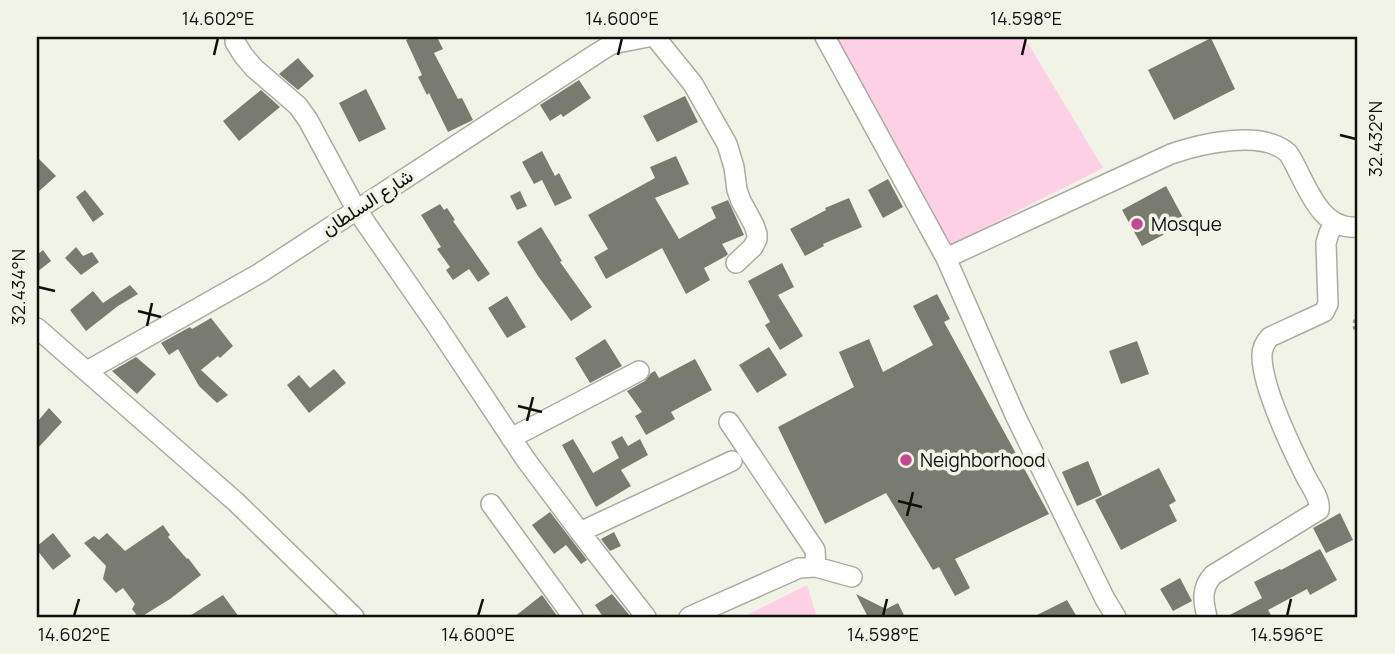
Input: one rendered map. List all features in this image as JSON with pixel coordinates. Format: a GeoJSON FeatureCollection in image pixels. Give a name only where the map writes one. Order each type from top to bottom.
{"type":"FeatureCollection","features":[{"type":"Feature","properties":{"kind":"street","name":"شارع السلطان"},"geometry":{"type":"LineString","coordinates":[[87,372],[260,273],[612,44],[648,37]]}},
{"type":"Feature","properties":{"kind":"street"},"geometry":{"type":"LineString","coordinates":[[655,37],[693,85],[729,150],[737,190],[754,225],[757,239],[753,247],[736,262]]}},
{"type":"Feature","properties":{"kind":"street"},"geometry":{"type":"LineString","coordinates":[[825,37],[946,258],[1015,415],[1116,617]]}},
{"type":"Feature","properties":{"kind":"street"},"geometry":{"type":"LineString","coordinates":[[235,42],[254,68],[298,106],[356,209],[511,438],[551,495],[646,617]]}},
{"type":"Feature","properties":{"kind":"street"},"geometry":{"type":"LineString","coordinates":[[946,258],[1171,155],[1196,146],[1225,141],[1255,141],[1276,146],[1289,154],[1320,211],[1335,223],[1358,227]]}},
{"type":"Feature","properties":{"kind":"street"},"geometry":{"type":"LineString","coordinates":[[1207,617],[1203,592],[1207,581],[1213,575],[1319,510],[1320,505],[1271,397],[1263,370],[1262,354],[1270,337],[1324,312],[1328,304],[1326,243],[1328,233],[1335,223]]}},
{"type":"Feature","properties":{"kind":"street"},"geometry":{"type":"LineString","coordinates":[[39,333],[236,502],[354,617]]}},
{"type":"Feature","properties":{"kind":"street"},"geometry":{"type":"LineString","coordinates":[[511,438],[639,371]]}},
{"type":"Feature","properties":{"kind":"street"},"geometry":{"type":"LineString","coordinates":[[729,422],[815,550],[816,567]]}},
{"type":"Feature","properties":{"kind":"street"},"geometry":{"type":"LineString","coordinates":[[580,532],[732,461]]}},
{"type":"Feature","properties":{"kind":"street"},"geometry":{"type":"LineString","coordinates":[[491,504],[573,617]]}},
{"type":"Feature","properties":{"kind":"street"},"geometry":{"type":"LineString","coordinates":[[689,617],[799,568],[816,567],[852,577]]}},
{"type":"Feature","properties":{"kind":"path"},"geometry":{"type":"LineString","coordinates":[[1358,314],[1353,325],[1358,337]]}},
{"type":"Feature","properties":{"kind":"shaded area"},"geometry":{"type":"Polygon","coordinates":[[[833,37],[1024,37],[1103,168],[950,245],[833,37]]]}},
{"type":"Feature","properties":{"kind":"shaded area"},"geometry":{"type":"Polygon","coordinates":[[[807,585],[817,617],[743,617],[807,585]]]}},
{"type":"Feature","properties":{"kind":"building"},"geometry":{"type":"Polygon","coordinates":[[[412,37],[437,37],[443,49],[434,53],[458,99],[462,98],[473,120],[448,132],[418,77],[422,75],[406,40],[412,37]]]}},
{"type":"Feature","properties":{"kind":"building"},"geometry":{"type":"Polygon","coordinates":[[[1211,38],[1235,89],[1174,120],[1148,70],[1211,38]]]}},
{"type":"Feature","properties":{"kind":"building"},"geometry":{"type":"Polygon","coordinates":[[[298,58],[314,76],[298,90],[279,74],[298,58]]]}},
{"type":"Feature","properties":{"kind":"building"},"geometry":{"type":"Polygon","coordinates":[[[579,80],[591,98],[563,117],[561,114],[550,121],[540,105],[579,80]]]}},
{"type":"Feature","properties":{"kind":"building"},"geometry":{"type":"Polygon","coordinates":[[[366,89],[386,129],[359,142],[339,103],[366,89]]]}},
{"type":"Feature","properties":{"kind":"building"},"geometry":{"type":"Polygon","coordinates":[[[261,90],[280,107],[239,141],[223,121],[261,90]]]}},
{"type":"Feature","properties":{"kind":"building"},"geometry":{"type":"Polygon","coordinates":[[[685,96],[698,122],[657,142],[643,116],[685,96]]]}},
{"type":"Feature","properties":{"kind":"building"},"geometry":{"type":"Polygon","coordinates":[[[542,151],[555,176],[559,173],[572,198],[555,206],[542,180],[534,184],[522,162],[542,151]]]}},
{"type":"Feature","properties":{"kind":"building"},"geometry":{"type":"Polygon","coordinates":[[[676,156],[689,184],[655,198],[679,239],[716,218],[711,207],[728,200],[744,235],[722,244],[728,254],[704,268],[710,280],[686,294],[662,248],[606,279],[594,257],[608,249],[588,215],[655,178],[650,167],[676,156]]]}},
{"type":"Feature","properties":{"kind":"building"},"geometry":{"type":"Polygon","coordinates":[[[37,157],[56,176],[37,193],[37,157]]]}},
{"type":"Feature","properties":{"kind":"building"},"geometry":{"type":"Polygon","coordinates":[[[888,179],[903,207],[883,218],[868,190],[888,179]]]}},
{"type":"Feature","properties":{"kind":"building"},"geometry":{"type":"Polygon","coordinates":[[[1166,186],[1186,223],[1142,246],[1122,210],[1166,186]]]}},
{"type":"Feature","properties":{"kind":"building"},"geometry":{"type":"Polygon","coordinates":[[[85,190],[104,214],[93,222],[76,197],[85,190]]]}},
{"type":"Feature","properties":{"kind":"building"},"geometry":{"type":"Polygon","coordinates":[[[520,191],[527,206],[517,210],[510,196],[520,191]]]}},
{"type":"Feature","properties":{"kind":"building"},"geometry":{"type":"Polygon","coordinates":[[[849,198],[862,227],[823,244],[824,246],[805,256],[790,229],[826,210],[825,208],[849,198]]]}},
{"type":"Feature","properties":{"kind":"building"},"geometry":{"type":"Polygon","coordinates":[[[440,204],[444,210],[447,208],[490,274],[478,282],[469,269],[453,280],[446,270],[450,267],[437,249],[441,247],[421,215],[440,204]]]}},
{"type":"Feature","properties":{"kind":"building"},"geometry":{"type":"Polygon","coordinates":[[[541,227],[562,261],[560,262],[592,307],[571,321],[517,242],[541,227]]]}},
{"type":"Feature","properties":{"kind":"building"},"geometry":{"type":"Polygon","coordinates":[[[76,247],[83,256],[92,252],[99,262],[81,275],[65,258],[76,247]]]}},
{"type":"Feature","properties":{"kind":"building"},"geometry":{"type":"Polygon","coordinates":[[[43,250],[51,261],[37,272],[37,255],[43,250]]]}},
{"type":"Feature","properties":{"kind":"building"},"geometry":{"type":"Polygon","coordinates":[[[782,263],[794,287],[778,295],[803,336],[780,350],[765,325],[770,322],[748,281],[782,263]]]}},
{"type":"Feature","properties":{"kind":"building"},"geometry":{"type":"Polygon","coordinates":[[[130,285],[138,294],[86,331],[70,310],[93,291],[103,303],[130,285]]]}},
{"type":"Feature","properties":{"kind":"building","name":"Neighborhood"},"geometry":{"type":"Polygon","coordinates":[[[937,294],[950,319],[944,322],[1049,514],[955,559],[970,588],[955,596],[939,567],[933,570],[886,493],[825,524],[778,427],[854,387],[839,352],[869,339],[883,372],[933,345],[913,306],[937,294]]]}},
{"type":"Feature","properties":{"kind":"building"},"geometry":{"type":"Polygon","coordinates":[[[507,296],[526,327],[507,338],[488,308],[507,296]]]}},
{"type":"Feature","properties":{"kind":"building"},"geometry":{"type":"Polygon","coordinates":[[[211,318],[233,346],[201,370],[228,395],[217,403],[199,386],[178,349],[169,355],[161,343],[211,318]]]}},
{"type":"Feature","properties":{"kind":"building"},"geometry":{"type":"Polygon","coordinates":[[[605,339],[622,366],[590,383],[575,358],[605,339]]]}},
{"type":"Feature","properties":{"kind":"building"},"geometry":{"type":"Polygon","coordinates":[[[1137,341],[1149,374],[1121,384],[1109,351],[1137,341]]]}},
{"type":"Feature","properties":{"kind":"building"},"geometry":{"type":"Polygon","coordinates":[[[769,347],[787,375],[757,393],[739,365],[769,347]]]}},
{"type":"Feature","properties":{"kind":"building"},"geometry":{"type":"Polygon","coordinates":[[[136,357],[156,374],[137,394],[112,371],[136,357]]]}},
{"type":"Feature","properties":{"kind":"building"},"geometry":{"type":"Polygon","coordinates":[[[695,359],[712,390],[671,412],[675,419],[646,435],[635,416],[642,412],[627,391],[645,381],[655,371],[659,378],[695,359]]]}},
{"type":"Feature","properties":{"kind":"building"},"geometry":{"type":"Polygon","coordinates":[[[334,369],[346,383],[309,413],[287,385],[299,375],[310,388],[334,369]]]}},
{"type":"Feature","properties":{"kind":"building"},"geometry":{"type":"Polygon","coordinates":[[[49,408],[62,422],[37,449],[37,422],[49,408]]]}},
{"type":"Feature","properties":{"kind":"building"},"geometry":{"type":"Polygon","coordinates":[[[622,436],[628,446],[640,439],[648,455],[621,470],[631,486],[596,507],[562,445],[573,439],[593,473],[619,458],[611,442],[622,436]]]}},
{"type":"Feature","properties":{"kind":"building"},"geometry":{"type":"Polygon","coordinates":[[[1088,461],[1102,495],[1077,506],[1062,472],[1088,461]]]}},
{"type":"Feature","properties":{"kind":"building"},"geometry":{"type":"Polygon","coordinates":[[[1159,468],[1176,501],[1169,505],[1177,521],[1121,550],[1095,500],[1159,468]]]}},
{"type":"Feature","properties":{"kind":"building"},"geometry":{"type":"Polygon","coordinates":[[[550,512],[587,560],[581,564],[566,545],[554,554],[532,525],[550,512]]]}},
{"type":"Feature","properties":{"kind":"building"},"geometry":{"type":"Polygon","coordinates":[[[1340,513],[1353,540],[1326,553],[1313,528],[1340,513]]]}},
{"type":"Feature","properties":{"kind":"building"},"geometry":{"type":"Polygon","coordinates":[[[163,525],[170,535],[168,537],[201,575],[170,599],[138,617],[132,609],[135,604],[123,588],[116,593],[103,579],[106,566],[84,543],[94,536],[99,540],[107,533],[125,551],[163,525]]]}},
{"type":"Feature","properties":{"kind":"building"},"geometry":{"type":"Polygon","coordinates":[[[614,532],[621,546],[610,551],[601,539],[614,532]]]}},
{"type":"Feature","properties":{"kind":"building"},"geometry":{"type":"Polygon","coordinates":[[[53,533],[71,556],[53,570],[37,550],[37,546],[53,533]]]}},
{"type":"Feature","properties":{"kind":"building"},"geometry":{"type":"Polygon","coordinates":[[[1320,549],[1337,580],[1310,595],[1307,589],[1268,610],[1272,617],[1226,617],[1262,598],[1254,582],[1320,549]]]}},
{"type":"Feature","properties":{"kind":"building"},"geometry":{"type":"Polygon","coordinates":[[[1180,578],[1192,601],[1173,611],[1160,589],[1180,578]]]}},
{"type":"Feature","properties":{"kind":"building"},"geometry":{"type":"Polygon","coordinates":[[[612,594],[631,617],[603,617],[595,605],[612,594]]]}},
{"type":"Feature","properties":{"kind":"building"},"geometry":{"type":"Polygon","coordinates":[[[856,594],[886,609],[898,603],[905,617],[868,617],[856,594]]]}},
{"type":"Feature","properties":{"kind":"building"},"geometry":{"type":"Polygon","coordinates":[[[223,595],[239,617],[188,617],[223,595]]]}},
{"type":"Feature","properties":{"kind":"building"},"geometry":{"type":"Polygon","coordinates":[[[542,595],[558,617],[514,617],[542,595]]]}},
{"type":"Feature","properties":{"kind":"building"},"geometry":{"type":"Polygon","coordinates":[[[1067,600],[1077,617],[1033,617],[1067,600]]]}},
{"type":"Feature","properties":{"kind":"place","name":"Mosque"},"geometry":{"type":"Point","coordinates":[1137,224]}},
{"type":"Feature","properties":{"kind":"place","name":"Neighborhood"},"geometry":{"type":"Point","coordinates":[906,460]}}]}
